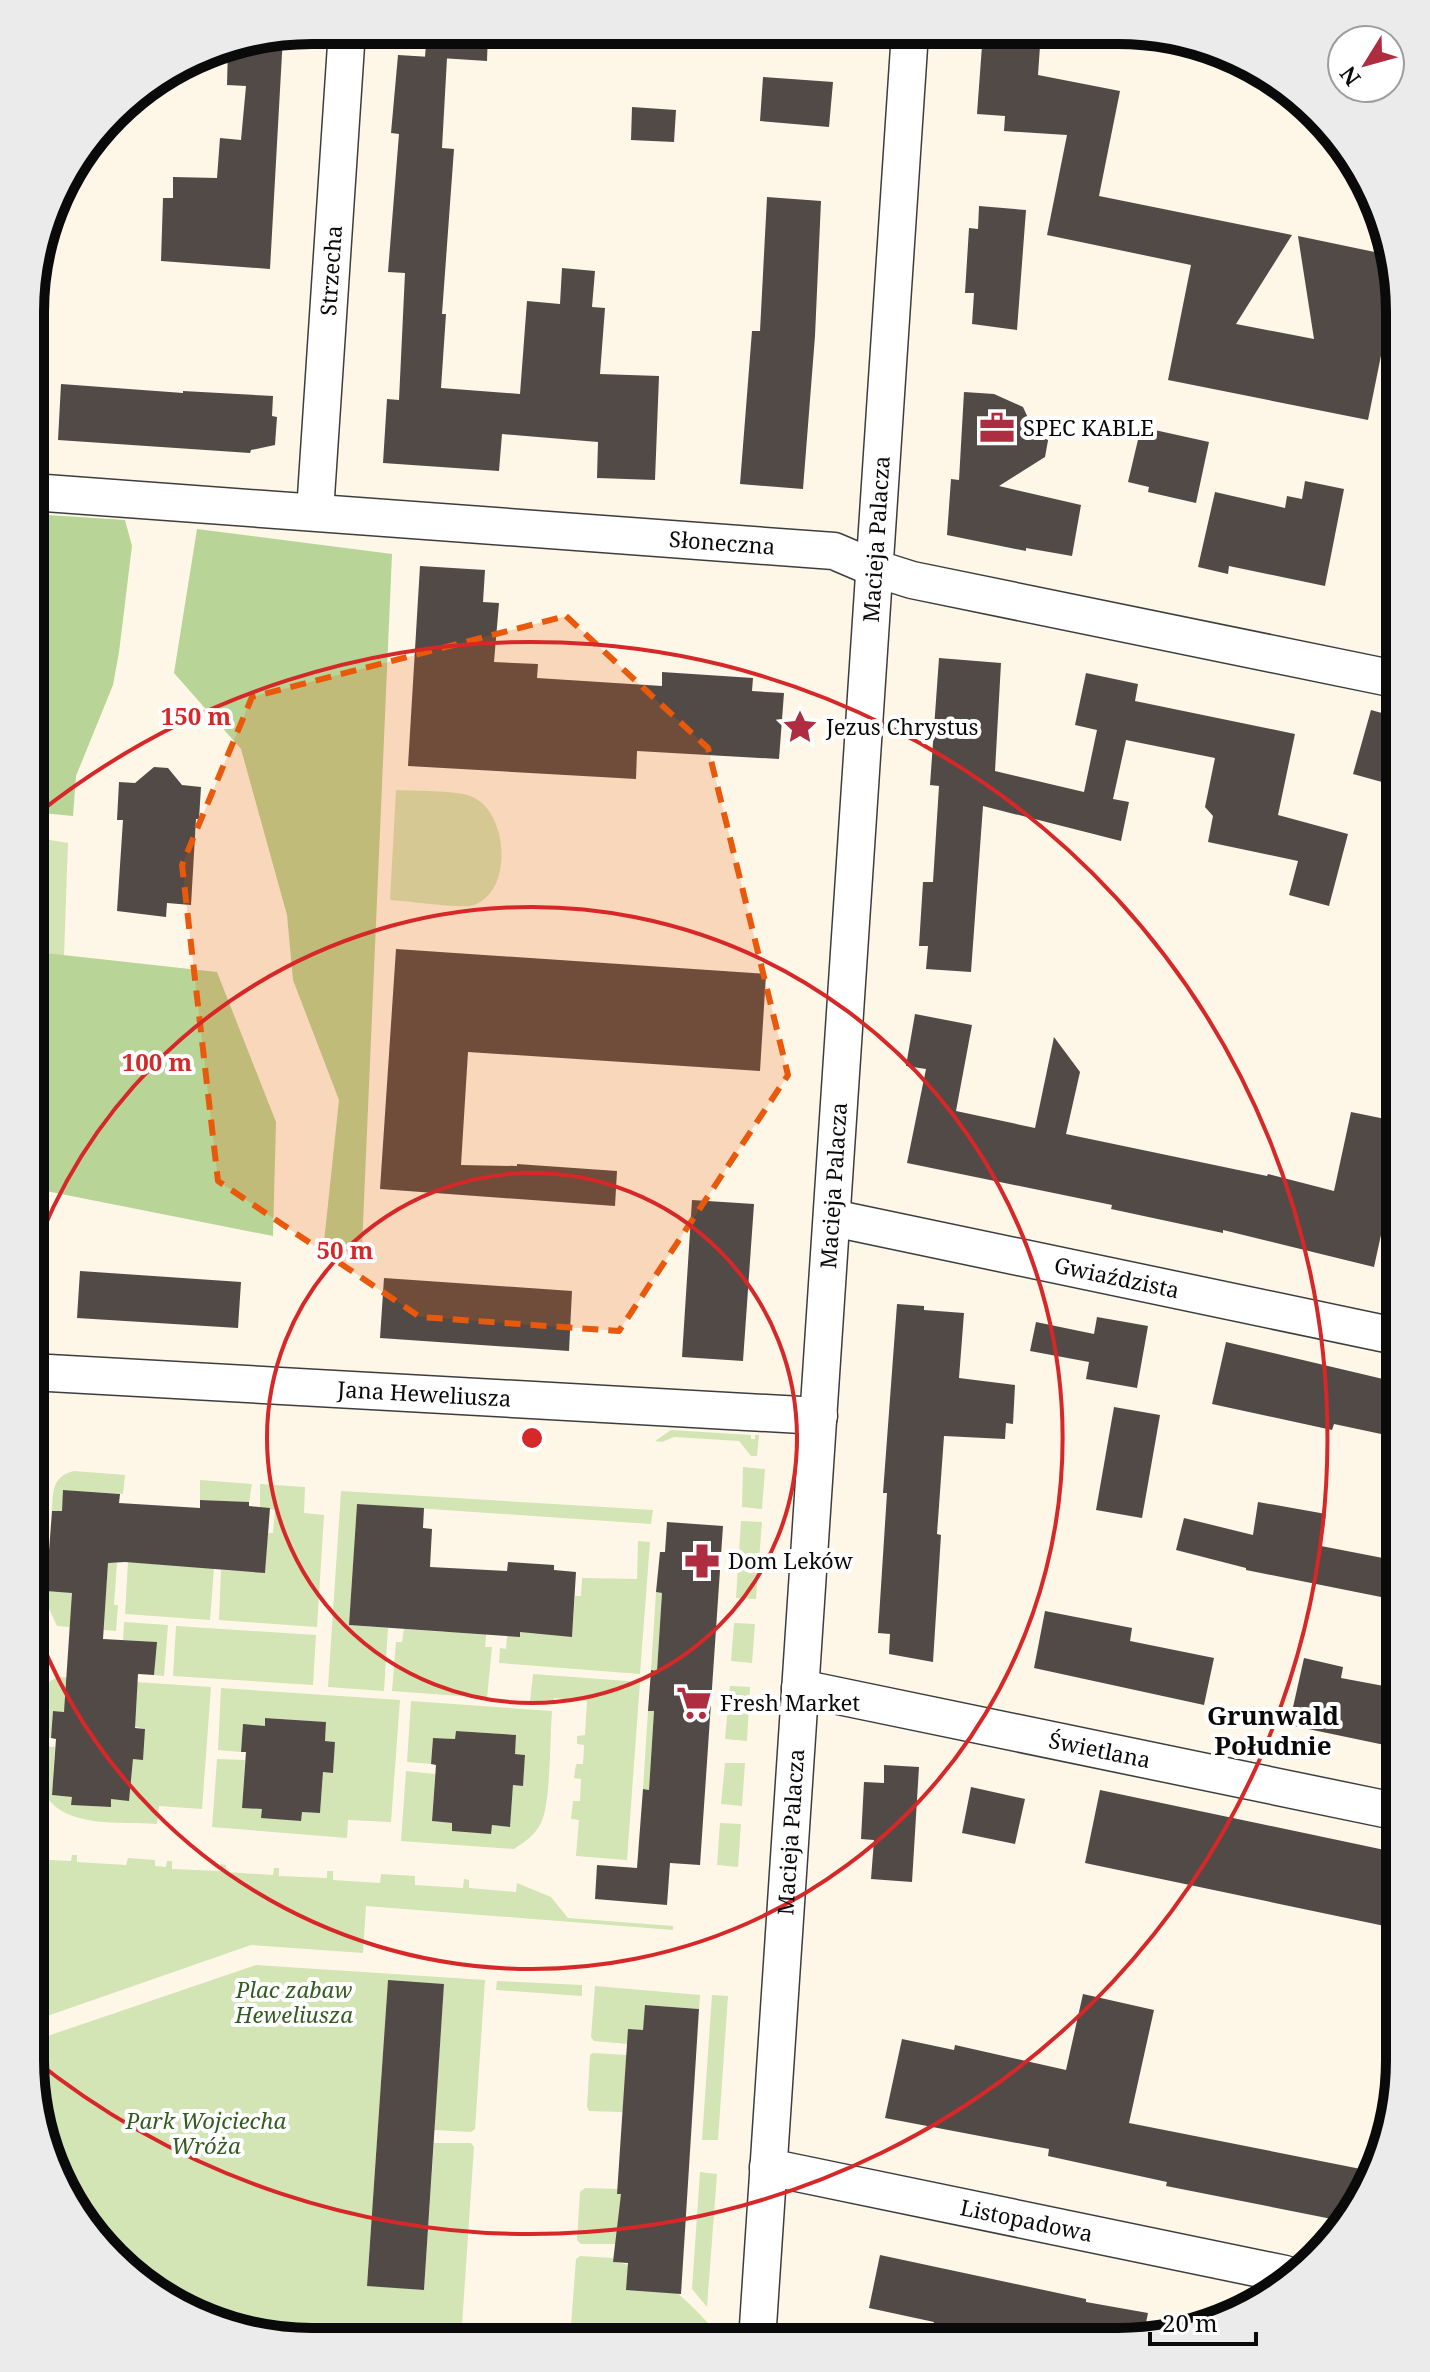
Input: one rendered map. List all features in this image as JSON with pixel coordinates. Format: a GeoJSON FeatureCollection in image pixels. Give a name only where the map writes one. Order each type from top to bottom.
{"type":"FeatureCollection","features":[{"type":"Feature","properties":{"kind":"street","name":"Macieja Palacza"},"geometry":{"type":"LineString","coordinates":[[758,2328],[909,44]]}},
{"type":"Feature","properties":{"kind":"street","name":"Strzecha"},"geometry":{"type":"LineString","coordinates":[[315,512],[346,45]]}},
{"type":"Feature","properties":{"kind":"street","name":"Słoneczna"},"geometry":{"type":"LineString","coordinates":[[44,493],[834,551],[912,580],[1386,677]]}},
{"type":"Feature","properties":{"kind":"street","name":"Gwiaździsta"},"geometry":{"type":"LineString","coordinates":[[833,1218],[1385,1334]]}},
{"type":"Feature","properties":{"kind":"street","name":"Jana Heweliusza"},"geometry":{"type":"LineString","coordinates":[[44,1373],[819,1416]]}},
{"type":"Feature","properties":{"kind":"street","name":"Świetlana"},"geometry":{"type":"LineString","coordinates":[[800,1688],[1385,1809]]}},
{"type":"Feature","properties":{"kind":"street","name":"Listopadowa"},"geometry":{"type":"LineString","coordinates":[[768,2167],[1281,2273]]}},
{"type":"Feature","properties":{"kind":"highlighted area"},"geometry":{"type":"Polygon","coordinates":[[[566,616],[708,748],[788,1075],[619,1331],[420,1317],[218,1181],[182,865],[252,697],[566,616]]]}},
{"type":"Feature","properties":{"kind":"green space"},"geometry":{"type":"Polygon","coordinates":[[[44,515],[125,520],[132,546],[113,685],[76,776],[73,816],[44,813],[44,515]]]}},
{"type":"Feature","properties":{"kind":"green space"},"geometry":{"type":"Polygon","coordinates":[[[197,529],[392,554],[362,1247],[324,1242],[339,1100],[293,980],[287,915],[241,749],[174,673],[197,529]]]}},
{"type":"Feature","properties":{"kind":"green space"},"geometry":{"type":"Polygon","coordinates":[[[396,790],[463,794],[483,804],[493,817],[502,852],[500,870],[485,899],[470,906],[390,900],[396,790]]]}},
{"type":"Feature","properties":{"kind":"green space"},"geometry":{"type":"Polygon","coordinates":[[[44,839],[68,843],[64,956],[44,953],[44,839]]]}},
{"type":"Feature","properties":{"kind":"green space"},"geometry":{"type":"Polygon","coordinates":[[[44,951],[217,972],[276,1122],[273,1236],[44,1191],[44,951]]]}},
{"type":"Feature","properties":{"kind":"green space"},"geometry":{"type":"Polygon","coordinates":[[[671,1430],[751,1435],[751,1439],[759,1435],[757,1456],[751,1456],[739,1441],[674,1437],[662,1442],[655,1441],[671,1430]]]}},
{"type":"Feature","properties":{"kind":"green space"},"geometry":{"type":"Polygon","coordinates":[[[743,1467],[765,1469],[762,1509],[742,1507],[743,1467]]]}},
{"type":"Feature","properties":{"kind":"green space"},"geometry":{"type":"Polygon","coordinates":[[[74,1471],[125,1475],[123,1494],[64,1490],[62,1511],[52,1511],[58,1481],[74,1471]]]}},
{"type":"Feature","properties":{"kind":"green space"},"geometry":{"type":"Polygon","coordinates":[[[200,1480],[252,1484],[249,1502],[200,1500],[200,1480]]]}},
{"type":"Feature","properties":{"kind":"green space"},"geometry":{"type":"Polygon","coordinates":[[[260,1484],[305,1487],[304,1513],[324,1515],[317,1627],[219,1620],[221,1570],[265,1572],[268,1533],[273,1533],[275,1510],[260,1507],[260,1484]]]}},
{"type":"Feature","properties":{"kind":"green space"},"geometry":{"type":"Polygon","coordinates":[[[341,1491],[653,1510],[651,1524],[357,1504],[349,1625],[388,1628],[384,1691],[328,1687],[341,1491]]]}},
{"type":"Feature","properties":{"kind":"green space"},"geometry":{"type":"Polygon","coordinates":[[[741,1521],[762,1522],[756,1599],[736,1598],[741,1521]]]}},
{"type":"Feature","properties":{"kind":"green space"},"geometry":{"type":"Polygon","coordinates":[[[638,1541],[650,1542],[640,1674],[499,1663],[500,1648],[506,1649],[507,1636],[520,1637],[520,1631],[572,1636],[575,1596],[581,1596],[582,1578],[637,1579],[638,1541]]]}},
{"type":"Feature","properties":{"kind":"green space"},"geometry":{"type":"Polygon","coordinates":[[[108,1562],[117,1563],[116,1631],[57,1626],[45,1600],[46,1591],[80,1593],[105,1604],[108,1562]]]}},
{"type":"Feature","properties":{"kind":"green space"},"geometry":{"type":"Polygon","coordinates":[[[128,1562],[214,1568],[210,1620],[125,1614],[128,1562]]]}},
{"type":"Feature","properties":{"kind":"green space"},"geometry":{"type":"Polygon","coordinates":[[[656,1592],[662,1593],[657,1671],[651,1670],[656,1592]]]}},
{"type":"Feature","properties":{"kind":"green space"},"geometry":{"type":"Polygon","coordinates":[[[124,1622],[168,1625],[164,1676],[154,1675],[156,1642],[123,1640],[124,1622]]]}},
{"type":"Feature","properties":{"kind":"green space"},"geometry":{"type":"Polygon","coordinates":[[[734,1623],[755,1624],[752,1663],[731,1661],[734,1623]]]}},
{"type":"Feature","properties":{"kind":"green space"},"geometry":{"type":"Polygon","coordinates":[[[176,1626],[316,1635],[313,1685],[173,1676],[176,1626]]]}},
{"type":"Feature","properties":{"kind":"green space"},"geometry":{"type":"Polygon","coordinates":[[[487,1628],[485,1647],[492,1647],[487,1698],[392,1691],[396,1642],[402,1642],[404,1629],[443,1632],[487,1628]]]}},
{"type":"Feature","properties":{"kind":"green space"},"geometry":{"type":"Polygon","coordinates":[[[533,1674],[640,1682],[627,1860],[576,1856],[579,1820],[571,1819],[573,1801],[580,1801],[581,1779],[574,1778],[576,1764],[583,1764],[584,1745],[577,1744],[577,1736],[585,1735],[587,1701],[554,1698],[553,1702],[530,1701],[533,1674]]]}},
{"type":"Feature","properties":{"kind":"green space"},"geometry":{"type":"Polygon","coordinates":[[[59,1677],[211,1687],[202,1809],[159,1806],[157,1824],[87,1820],[56,1807],[44,1790],[44,1746],[55,1747],[52,1795],[72,1797],[72,1805],[110,1807],[111,1799],[129,1800],[133,1759],[145,1729],[53,1711],[51,1738],[44,1737],[44,1690],[59,1677]]]}},
{"type":"Feature","properties":{"kind":"green space"},"geometry":{"type":"Polygon","coordinates":[[[730,1686],[750,1687],[747,1741],[725,1739],[730,1686]]]}},
{"type":"Feature","properties":{"kind":"green space"},"geometry":{"type":"Polygon","coordinates":[[[221,1688],[400,1700],[391,1822],[348,1820],[347,1838],[212,1827],[217,1759],[245,1760],[242,1807],[320,1813],[323,1772],[333,1772],[335,1742],[325,1741],[326,1722],[266,1718],[265,1726],[243,1725],[241,1752],[218,1750],[221,1688]]]}},
{"type":"Feature","properties":{"kind":"green space"},"geometry":{"type":"Polygon","coordinates":[[[411,1701],[552,1711],[547,1801],[541,1823],[529,1838],[514,1849],[401,1841],[406,1771],[435,1774],[432,1821],[452,1823],[452,1831],[492,1825],[510,1827],[513,1785],[523,1785],[525,1755],[515,1754],[516,1735],[456,1731],[455,1739],[433,1738],[431,1764],[407,1762],[411,1701]]]}},
{"type":"Feature","properties":{"kind":"green space"},"geometry":{"type":"Polygon","coordinates":[[[648,1711],[654,1711],[649,1790],[643,1789],[648,1711]]]}},
{"type":"Feature","properties":{"kind":"green space"},"geometry":{"type":"Polygon","coordinates":[[[725,1763],[745,1763],[742,1806],[721,1804],[725,1763]]]}},
{"type":"Feature","properties":{"kind":"green space"},"geometry":{"type":"Polygon","coordinates":[[[720,1823],[741,1824],[738,1867],[717,1865],[720,1823]]]}},
{"type":"Feature","properties":{"kind":"green space"},"geometry":{"type":"Polygon","coordinates":[[[72,1855],[77,1855],[77,1862],[126,1865],[128,1858],[155,1860],[155,1866],[166,1867],[167,1861],[172,1861],[172,1869],[220,1871],[220,1864],[226,1865],[226,1872],[273,1875],[274,1868],[279,1868],[279,1876],[327,1878],[327,1871],[333,1871],[333,1880],[380,1883],[381,1874],[415,1876],[415,1885],[463,1888],[464,1879],[469,1880],[469,1888],[516,1892],[517,1883],[551,1897],[568,1918],[673,1926],[673,1930],[366,1906],[363,1953],[251,1945],[44,2017],[44,1860],[71,1861],[72,1855]]]}},
{"type":"Feature","properties":{"kind":"green space","name":"Park Wojciecha Wróża"},"geometry":{"type":"Polygon","coordinates":[[[256,1965],[485,1980],[475,2129],[471,2132],[434,2130],[444,1984],[388,1981],[367,2285],[424,2290],[434,2143],[471,2143],[474,2147],[462,2328],[277,2326],[210,2308],[149,2273],[99,2223],[64,2162],[49,2112],[44,2037],[256,1965]]]}},
{"type":"Feature","properties":{"kind":"green space"},"geometry":{"type":"Polygon","coordinates":[[[497,1981],[582,1985],[582,1996],[496,1990],[497,1981]]]}},
{"type":"Feature","properties":{"kind":"green space"},"geometry":{"type":"Polygon","coordinates":[[[595,1986],[700,1995],[699,2009],[646,2005],[643,2030],[628,2044],[594,2041],[591,2037],[595,1986]]]}},
{"type":"Feature","properties":{"kind":"green space"},"geometry":{"type":"Polygon","coordinates":[[[712,1995],[728,1996],[718,2140],[702,2140],[712,1995]]]}},
{"type":"Feature","properties":{"kind":"green space"},"geometry":{"type":"Polygon","coordinates":[[[590,2055],[627,2055],[623,2112],[589,2111],[590,2055]]]}},
{"type":"Feature","properties":{"kind":"green space"},"geometry":{"type":"Polygon","coordinates":[[[700,2172],[717,2174],[707,2307],[692,2289],[700,2172]]]}},
{"type":"Feature","properties":{"kind":"green space"},"geometry":{"type":"Polygon","coordinates":[[[585,2188],[618,2189],[633,2195],[629,2244],[581,2244],[577,2240],[580,2192],[585,2188]]]}},
{"type":"Feature","properties":{"kind":"green space"},"geometry":{"type":"Polygon","coordinates":[[[580,2256],[613,2258],[613,2262],[627,2264],[653,2275],[687,2302],[707,2322],[706,2328],[574,2328],[571,2326],[576,2259],[580,2256]]]}},
{"type":"Feature","properties":{"kind":"building"},"geometry":{"type":"Polygon","coordinates":[[[982,44],[1040,44],[1038,75],[1120,91],[1099,196],[1292,235],[1236,324],[1314,339],[1298,236],[1379,253],[1386,331],[1368,420],[1168,380],[1191,265],[1047,235],[1067,135],[1004,131],[1005,116],[977,114],[982,44]]]}},
{"type":"Feature","properties":{"kind":"building"},"geometry":{"type":"Polygon","coordinates":[[[426,45],[488,45],[487,61],[425,57],[426,45]]]}},
{"type":"Feature","properties":{"kind":"building"},"geometry":{"type":"Polygon","coordinates":[[[282,46],[270,269],[161,261],[163,198],[173,198],[173,177],[217,178],[220,138],[241,140],[246,86],[227,85],[228,58],[282,46]]]}},
{"type":"Feature","properties":{"kind":"building"},"geometry":{"type":"Polygon","coordinates":[[[398,55],[447,58],[442,148],[454,149],[442,314],[446,314],[441,388],[520,394],[527,301],[560,304],[562,268],[595,271],[592,307],[605,308],[600,374],[659,376],[655,480],[597,478],[598,442],[502,434],[499,471],[383,463],[387,399],[399,400],[405,273],[388,272],[399,134],[391,133],[398,55]]]}},
{"type":"Feature","properties":{"kind":"building"},"geometry":{"type":"Polygon","coordinates":[[[763,77],[833,82],[829,127],[760,121],[763,77]]]}},
{"type":"Feature","properties":{"kind":"building"},"geometry":{"type":"Polygon","coordinates":[[[632,107],[676,110],[674,142],[631,140],[632,107]]]}},
{"type":"Feature","properties":{"kind":"building"},"geometry":{"type":"Polygon","coordinates":[[[767,197],[821,201],[815,336],[803,489],[740,484],[752,331],[760,331],[767,197]]]}},
{"type":"Feature","properties":{"kind":"building"},"geometry":{"type":"Polygon","coordinates":[[[979,206],[1026,210],[1017,330],[972,324],[974,293],[965,293],[969,228],[978,229],[979,206]]]}},
{"type":"Feature","properties":{"kind":"building"},"geometry":{"type":"Polygon","coordinates":[[[61,384],[273,396],[272,416],[277,417],[275,445],[251,450],[250,453],[58,440],[61,384]]]}},
{"type":"Feature","properties":{"kind":"building"},"geometry":{"type":"Polygon","coordinates":[[[964,392],[994,394],[1023,407],[1029,420],[1046,422],[1049,435],[1045,457],[999,486],[1081,505],[1072,556],[1026,548],[1026,551],[947,535],[951,479],[959,480],[964,392]]]}},
{"type":"Feature","properties":{"kind":"building"},"geometry":{"type":"Polygon","coordinates":[[[1141,427],[1209,442],[1196,503],[1148,492],[1149,487],[1128,482],[1141,427]]]}},
{"type":"Feature","properties":{"kind":"building"},"geometry":{"type":"Polygon","coordinates":[[[1305,481],[1344,489],[1325,586],[1229,566],[1228,574],[1198,567],[1215,492],[1285,508],[1287,496],[1302,499],[1305,481]]]}},
{"type":"Feature","properties":{"kind":"building"},"geometry":{"type":"Polygon","coordinates":[[[420,566],[485,570],[483,602],[499,603],[494,662],[538,664],[537,678],[662,686],[662,672],[753,678],[752,691],[784,693],[779,759],[637,751],[636,779],[408,766],[420,566]]]}},
{"type":"Feature","properties":{"kind":"building"},"geometry":{"type":"Polygon","coordinates":[[[939,658],[1001,663],[995,771],[1084,792],[1097,730],[1075,725],[1086,673],[1138,684],[1135,701],[1295,734],[1278,815],[1348,834],[1329,906],[1289,895],[1298,861],[1208,842],[1213,816],[1205,807],[1215,758],[1126,740],[1113,799],[1129,802],[1121,841],[983,806],[971,972],[926,969],[928,946],[919,946],[923,882],[933,882],[939,786],[930,785],[939,658]]]}},
{"type":"Feature","properties":{"kind":"building"},"geometry":{"type":"Polygon","coordinates":[[[1371,710],[1386,714],[1386,783],[1353,774],[1371,710]]]}},
{"type":"Feature","properties":{"kind":"building"},"geometry":{"type":"Polygon","coordinates":[[[154,767],[168,768],[182,785],[201,787],[191,905],[167,903],[166,917],[117,911],[123,820],[117,820],[119,782],[135,783],[154,767]]]}},
{"type":"Feature","properties":{"kind":"building"},"geometry":{"type":"Polygon","coordinates":[[[396,949],[766,974],[760,1071],[468,1052],[461,1165],[517,1164],[617,1171],[615,1206],[380,1189],[396,949]]]}},
{"type":"Feature","properties":{"kind":"building"},"geometry":{"type":"Polygon","coordinates":[[[915,1014],[972,1025],[956,1111],[1035,1128],[1054,1037],[1080,1072],[1066,1134],[1268,1174],[1334,1191],[1351,1112],[1386,1119],[1385,1214],[1374,1267],[1223,1230],[1223,1233],[1111,1209],[1112,1205],[907,1163],[926,1069],[906,1066],[915,1014]]]}},
{"type":"Feature","properties":{"kind":"building"},"geometry":{"type":"Polygon","coordinates":[[[692,1200],[754,1204],[743,1361],[682,1357],[692,1200]]]}},
{"type":"Feature","properties":{"kind":"building"},"geometry":{"type":"Polygon","coordinates":[[[80,1271],[241,1282],[238,1328],[77,1318],[80,1271]]]}},
{"type":"Feature","properties":{"kind":"building"},"geometry":{"type":"Polygon","coordinates":[[[384,1278],[572,1291],[569,1351],[380,1338],[384,1278]]]}},
{"type":"Feature","properties":{"kind":"building"},"geometry":{"type":"Polygon","coordinates":[[[897,1304],[964,1313],[959,1378],[1015,1385],[1013,1424],[1006,1423],[1005,1439],[944,1436],[933,1662],[889,1654],[890,1634],[878,1633],[887,1493],[883,1493],[897,1304]]]}},
{"type":"Feature","properties":{"kind":"building"},"geometry":{"type":"Polygon","coordinates":[[[1097,1317],[1148,1326],[1137,1388],[1086,1379],[1089,1362],[1030,1351],[1036,1322],[1094,1334],[1097,1317]]]}},
{"type":"Feature","properties":{"kind":"building"},"geometry":{"type":"Polygon","coordinates":[[[1226,1342],[1385,1380],[1385,1435],[1334,1424],[1332,1430],[1212,1404],[1226,1342]]]}},
{"type":"Feature","properties":{"kind":"building"},"geometry":{"type":"Polygon","coordinates":[[[1114,1407],[1160,1415],[1142,1518],[1096,1510],[1114,1407]]]}},
{"type":"Feature","properties":{"kind":"building"},"geometry":{"type":"Polygon","coordinates":[[[63,1490],[120,1494],[119,1503],[200,1508],[200,1500],[249,1502],[249,1506],[270,1508],[265,1573],[108,1563],[103,1639],[157,1642],[154,1675],[138,1674],[135,1728],[145,1729],[143,1760],[133,1759],[129,1801],[111,1799],[111,1807],[71,1805],[72,1797],[52,1795],[56,1739],[51,1738],[53,1711],[64,1712],[72,1593],[46,1591],[52,1511],[62,1511],[63,1490]]]}},
{"type":"Feature","properties":{"kind":"building"},"geometry":{"type":"Polygon","coordinates":[[[1258,1502],[1326,1514],[1321,1546],[1385,1558],[1381,1597],[1246,1570],[1176,1550],[1184,1518],[1253,1535],[1258,1502]]]}},
{"type":"Feature","properties":{"kind":"building"},"geometry":{"type":"Polygon","coordinates":[[[357,1504],[424,1508],[423,1528],[432,1529],[430,1567],[507,1571],[508,1562],[554,1565],[554,1570],[576,1572],[572,1637],[520,1632],[520,1637],[349,1625],[357,1504]]]}},
{"type":"Feature","properties":{"kind":"building"},"geometry":{"type":"Polygon","coordinates":[[[667,1522],[723,1526],[700,1865],[670,1863],[667,1905],[595,1899],[597,1865],[637,1868],[643,1789],[649,1790],[654,1711],[648,1711],[651,1670],[657,1671],[662,1593],[656,1592],[660,1552],[665,1552],[667,1522]]]}},
{"type":"Feature","properties":{"kind":"building"},"geometry":{"type":"Polygon","coordinates":[[[1045,1611],[1132,1628],[1130,1641],[1214,1658],[1204,1705],[1034,1668],[1045,1611]]]}},
{"type":"Feature","properties":{"kind":"building"},"geometry":{"type":"Polygon","coordinates":[[[1304,1658],[1343,1667],[1341,1678],[1385,1686],[1385,1745],[1289,1725],[1304,1658]]]}},
{"type":"Feature","properties":{"kind":"building"},"geometry":{"type":"Polygon","coordinates":[[[265,1718],[326,1722],[325,1741],[335,1742],[333,1773],[323,1772],[320,1813],[302,1812],[301,1821],[261,1818],[262,1809],[242,1808],[246,1752],[241,1752],[243,1724],[265,1726],[265,1718]]]}},
{"type":"Feature","properties":{"kind":"building"},"geometry":{"type":"Polygon","coordinates":[[[456,1731],[516,1735],[515,1754],[525,1755],[523,1786],[513,1785],[510,1827],[492,1825],[491,1834],[452,1831],[452,1823],[432,1821],[436,1765],[431,1764],[433,1738],[455,1739],[456,1731]]]}},
{"type":"Feature","properties":{"kind":"building"},"geometry":{"type":"Polygon","coordinates":[[[884,1765],[919,1767],[912,1882],[871,1879],[874,1840],[861,1839],[864,1782],[884,1783],[884,1765]]]}},
{"type":"Feature","properties":{"kind":"building"},"geometry":{"type":"Polygon","coordinates":[[[971,1787],[1025,1799],[1015,1844],[962,1833],[971,1787]]]}},
{"type":"Feature","properties":{"kind":"building"},"geometry":{"type":"Polygon","coordinates":[[[1100,1790],[1385,1850],[1385,1926],[1085,1863],[1100,1790]]]}},
{"type":"Feature","properties":{"kind":"building"},"geometry":{"type":"Polygon","coordinates":[[[388,1980],[444,1984],[424,2290],[367,2286],[388,1980]]]}},
{"type":"Feature","properties":{"kind":"building"},"geometry":{"type":"Polygon","coordinates":[[[1083,1994],[1154,2010],[1129,2123],[1362,2169],[1333,2219],[1166,2186],[1167,2182],[1048,2156],[1049,2149],[885,2118],[902,2039],[954,2050],[955,2045],[1066,2070],[1083,1994]]]}},
{"type":"Feature","properties":{"kind":"building"},"geometry":{"type":"Polygon","coordinates":[[[645,2005],[699,2009],[681,2294],[626,2290],[628,2263],[613,2262],[621,2194],[617,2194],[628,2029],[643,2030],[645,2005]]]}},
{"type":"Feature","properties":{"kind":"building"},"geometry":{"type":"Polygon","coordinates":[[[880,2255],[1148,2313],[1145,2326],[945,2328],[933,2325],[934,2322],[869,2308],[880,2255]]]}},
{"type":"Feature","properties":{"kind":"place","name":"SPEC KABLE"},"geometry":{"type":"Point","coordinates":[997,428]}},
{"type":"Feature","properties":{"kind":"place","name":"Jezus Chrystus"},"geometry":{"type":"Point","coordinates":[800,727]}},
{"type":"Feature","properties":{"kind":"place","name":"Dom Leków"},"geometry":{"type":"Point","coordinates":[702,1561]}},
{"type":"Feature","properties":{"kind":"place","name":"Fresh Market"},"geometry":{"type":"Point","coordinates":[694,1703]}},
{"type":"Feature","properties":{"kind":"district","name":"Grunwald Południe"},"geometry":{"type":"Point","coordinates":[1273,1731]}},
{"type":"Feature","properties":{"kind":"park label","name":"Plac zabaw Heweliusza"},"geometry":{"type":"Point","coordinates":[294,2002]}}]}
